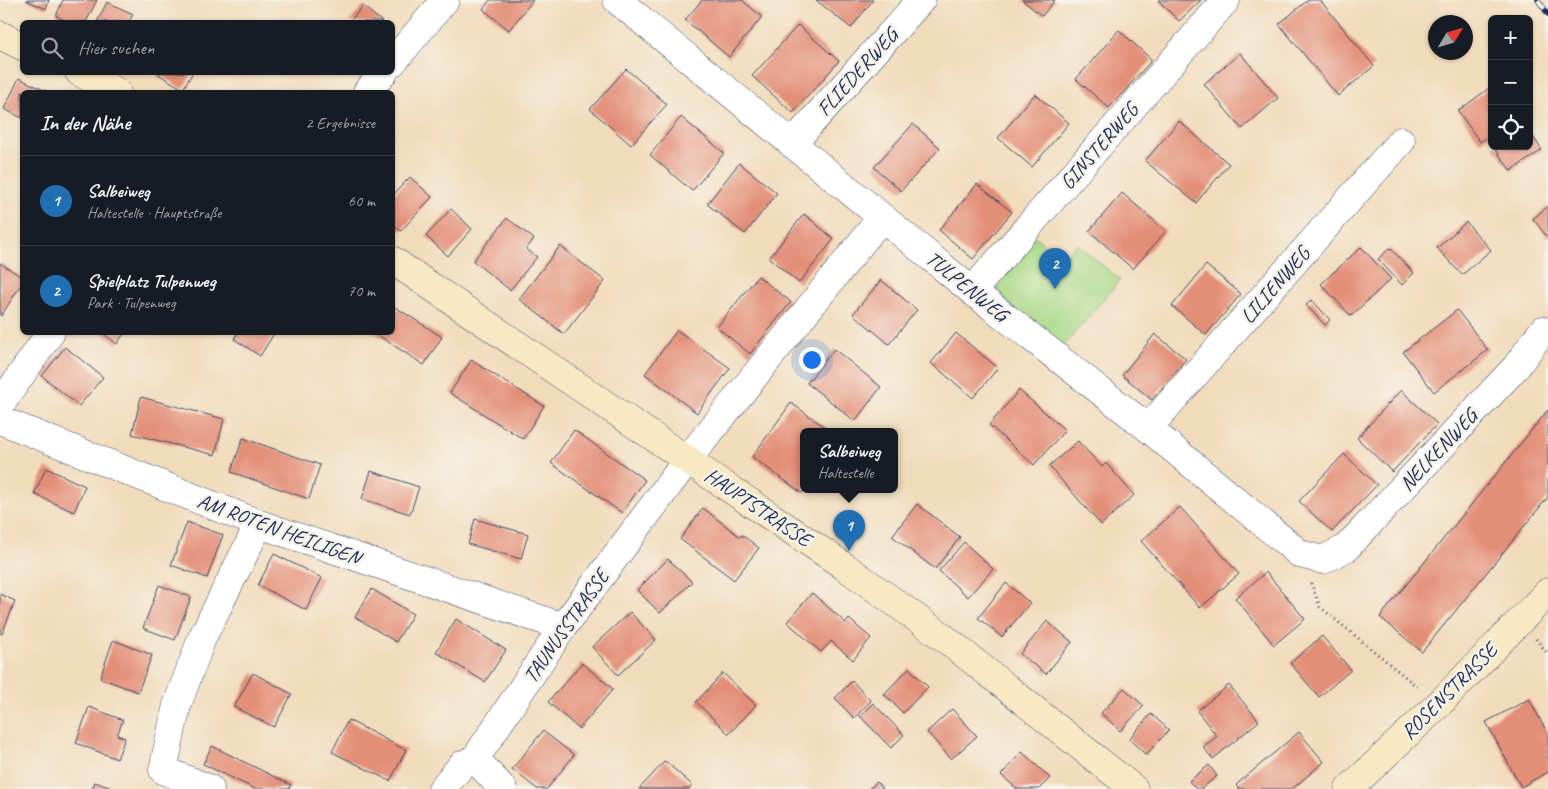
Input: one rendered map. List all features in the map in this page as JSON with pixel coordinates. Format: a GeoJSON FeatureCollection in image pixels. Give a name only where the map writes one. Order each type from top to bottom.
{"type":"FeatureCollection","features":[{"type":"Feature","properties":{"kind":"street"},"geometry":{"type":"LineString","coordinates":[[395,59],[445,0]]}},
{"type":"Feature","properties":{"kind":"street","name":"TULPENWEG"},"geometry":{"type":"LineString","coordinates":[[619,0],[972,291],[1311,557]]}},
{"type":"Feature","properties":{"kind":"street","name":"FLIEDERWEG"},"geometry":{"type":"LineString","coordinates":[[792,144],[921,0]]}},
{"type":"Feature","properties":{"kind":"street","name":"GINSTERWEG"},"geometry":{"type":"LineString","coordinates":[[972,291],[1226,0]]}},
{"type":"Feature","properties":{"kind":"street"},"geometry":{"type":"LineString","coordinates":[[0,35],[20,45]]}},
{"type":"Feature","properties":{"kind":"street"},"geometry":{"type":"LineString","coordinates":[[85,75],[114,90]]}},
{"type":"Feature","properties":{"kind":"street"},"geometry":{"type":"LineString","coordinates":[[369,90],[381,75]]}},
{"type":"Feature","properties":{"kind":"street","name":"LILIENWEG"},"geometry":{"type":"LineString","coordinates":[[1148,428],[1401,141]]}},
{"type":"Feature","properties":{"kind":"street","name":"TAUNUSSTRASSE"},"geometry":{"type":"LineString","coordinates":[[442,789],[462,766],[475,759],[563,626],[688,459],[882,217]]}},
{"type":"Feature","properties":{"kind":"street","name":"HAUPTSTRASSE"},"geometry":{"type":"LineString","coordinates":[[395,262],[688,459],[944,637],[1134,789]]}},
{"type":"Feature","properties":{"kind":"street","name":"NELKENWEG"},"geometry":{"type":"LineString","coordinates":[[1311,557],[1346,548],[1516,367],[1543,330]]}},
{"type":"Feature","properties":{"kind":"street"},"geometry":{"type":"LineString","coordinates":[[2,423],[49,335]]}},
{"type":"Feature","properties":{"kind":"street","name":"AM ROTEN HEILIGEN"},"geometry":{"type":"LineString","coordinates":[[2,423],[259,524],[563,626]]}},
{"type":"Feature","properties":{"kind":"street"},"geometry":{"type":"LineString","coordinates":[[210,789],[163,770],[177,705],[202,638],[259,524]]}},
{"type":"Feature","properties":{"kind":"street","name":"ROSENSTRASSE"},"geometry":{"type":"LineString","coordinates":[[1349,789],[1439,704],[1548,592]]}},
{"type":"Feature","properties":{"kind":"street"},"geometry":{"type":"LineString","coordinates":[[475,759],[502,789]]}},
{"type":"Feature","properties":{"kind":"path"},"geometry":{"type":"LineString","coordinates":[[1311,557],[1320,607],[1439,704]]}},
{"type":"Feature","properties":{"kind":"green space"},"geometry":{"type":"Polygon","coordinates":[[[1035,236],[1061,259],[1077,244],[1120,280],[1061,349],[998,294],[998,283],[1035,236]]]}},
{"type":"Feature","properties":{"kind":"building"},"geometry":{"type":"Polygon","coordinates":[[[26,0],[49,0],[46,9],[26,0]]]}},
{"type":"Feature","properties":{"kind":"building"},"geometry":{"type":"Polygon","coordinates":[[[63,0],[97,0],[87,20],[65,20],[56,16],[63,0]]]}},
{"type":"Feature","properties":{"kind":"building"},"geometry":{"type":"Polygon","coordinates":[[[490,0],[533,0],[509,30],[483,9],[490,0]]]}},
{"type":"Feature","properties":{"kind":"building"},"geometry":{"type":"Polygon","coordinates":[[[702,0],[742,0],[762,17],[729,57],[685,20],[702,0]]]}},
{"type":"Feature","properties":{"kind":"building"},"geometry":{"type":"Polygon","coordinates":[[[816,0],[873,0],[851,28],[816,0]]]}},
{"type":"Feature","properties":{"kind":"building"},"geometry":{"type":"Polygon","coordinates":[[[1022,0],[1055,0],[1042,16],[1022,0]]]}},
{"type":"Feature","properties":{"kind":"building"},"geometry":{"type":"Polygon","coordinates":[[[1158,0],[1201,0],[1179,21],[1158,0]]]}},
{"type":"Feature","properties":{"kind":"building"},"geometry":{"type":"Polygon","coordinates":[[[1308,0],[1320,0],[1374,66],[1338,96],[1279,24],[1308,0]]]}},
{"type":"Feature","properties":{"kind":"building"},"geometry":{"type":"Polygon","coordinates":[[[107,2],[133,14],[130,20],[98,20],[107,2]]]}},
{"type":"Feature","properties":{"kind":"building"},"geometry":{"type":"Polygon","coordinates":[[[363,6],[380,20],[351,20],[363,6]]]}},
{"type":"Feature","properties":{"kind":"building"},"geometry":{"type":"Polygon","coordinates":[[[798,25],[839,61],[793,113],[752,76],[798,25]]]}},
{"type":"Feature","properties":{"kind":"building"},"geometry":{"type":"Polygon","coordinates":[[[1119,30],[1152,60],[1109,108],[1076,79],[1119,30]]]}},
{"type":"Feature","properties":{"kind":"building"},"geometry":{"type":"Polygon","coordinates":[[[1240,53],[1278,98],[1242,129],[1204,84],[1240,53]]]}},
{"type":"Feature","properties":{"kind":"building"},"geometry":{"type":"Polygon","coordinates":[[[626,69],[667,104],[631,145],[590,109],[626,69]]]}},
{"type":"Feature","properties":{"kind":"building"},"geometry":{"type":"Polygon","coordinates":[[[160,75],[191,75],[183,89],[160,75]]]}},
{"type":"Feature","properties":{"kind":"building"},"geometry":{"type":"Polygon","coordinates":[[[19,78],[44,90],[20,90],[20,117],[4,109],[19,78]]]}},
{"type":"Feature","properties":{"kind":"building"},"geometry":{"type":"Polygon","coordinates":[[[1488,89],[1488,137],[1480,142],[1458,111],[1488,89]]]}},
{"type":"Feature","properties":{"kind":"building"},"geometry":{"type":"Polygon","coordinates":[[[1035,94],[1069,123],[1032,167],[998,138],[1035,94]]]}},
{"type":"Feature","properties":{"kind":"building"},"geometry":{"type":"Polygon","coordinates":[[[681,117],[724,153],[692,191],[650,155],[681,117]]]}},
{"type":"Feature","properties":{"kind":"building"},"geometry":{"type":"Polygon","coordinates":[[[1179,121],[1229,164],[1196,203],[1145,161],[1179,121]]]}},
{"type":"Feature","properties":{"kind":"building"},"geometry":{"type":"Polygon","coordinates":[[[913,124],[940,148],[901,191],[874,167],[913,124]]]}},
{"type":"Feature","properties":{"kind":"building"},"geometry":{"type":"Polygon","coordinates":[[[1533,137],[1542,150],[1511,171],[1496,150],[1533,150],[1533,137]]]}},
{"type":"Feature","properties":{"kind":"building"},"geometry":{"type":"Polygon","coordinates":[[[739,163],[777,193],[745,234],[707,204],[739,163]]]}},
{"type":"Feature","properties":{"kind":"building"},"geometry":{"type":"Polygon","coordinates":[[[410,177],[432,197],[401,231],[395,226],[395,193],[410,177]]]}},
{"type":"Feature","properties":{"kind":"building"},"geometry":{"type":"Polygon","coordinates":[[[977,184],[1012,212],[973,259],[939,230],[977,184]]]}},
{"type":"Feature","properties":{"kind":"building"},"geometry":{"type":"Polygon","coordinates":[[[1122,193],[1166,231],[1133,269],[1089,231],[1122,193]]]}},
{"type":"Feature","properties":{"kind":"building"},"geometry":{"type":"Polygon","coordinates":[[[1548,206],[1548,238],[1533,219],[1548,206]]]}},
{"type":"Feature","properties":{"kind":"building"},"geometry":{"type":"Polygon","coordinates":[[[451,209],[472,229],[448,256],[426,236],[451,209]]]}},
{"type":"Feature","properties":{"kind":"building"},"geometry":{"type":"Polygon","coordinates":[[[804,214],[834,239],[799,283],[769,258],[804,214]]]}},
{"type":"Feature","properties":{"kind":"building"},"geometry":{"type":"Polygon","coordinates":[[[507,218],[534,239],[526,249],[537,257],[510,290],[473,261],[507,218]]]}},
{"type":"Feature","properties":{"kind":"building"},"geometry":{"type":"Polygon","coordinates":[[[1466,222],[1491,250],[1462,275],[1437,248],[1466,222]]]}},
{"type":"Feature","properties":{"kind":"building"},"geometry":{"type":"Polygon","coordinates":[[[560,246],[605,281],[564,334],[519,299],[560,246]]]}},
{"type":"Feature","properties":{"kind":"building"},"geometry":{"type":"Polygon","coordinates":[[[1361,247],[1391,279],[1351,316],[1321,284],[1361,247]]]}},
{"type":"Feature","properties":{"kind":"building"},"geometry":{"type":"Polygon","coordinates":[[[1390,248],[1414,273],[1402,285],[1378,259],[1390,248]]]}},
{"type":"Feature","properties":{"kind":"building"},"geometry":{"type":"Polygon","coordinates":[[[0,263],[20,276],[20,286],[0,315],[0,263]]]}},
{"type":"Feature","properties":{"kind":"building"},"geometry":{"type":"Polygon","coordinates":[[[1206,265],[1241,294],[1206,335],[1172,306],[1206,265]]]}},
{"type":"Feature","properties":{"kind":"building"},"geometry":{"type":"Polygon","coordinates":[[[758,276],[791,302],[750,354],[717,327],[758,276]]]}},
{"type":"Feature","properties":{"kind":"building"},"geometry":{"type":"Polygon","coordinates":[[[881,280],[917,310],[889,344],[853,314],[881,280]]]}},
{"type":"Feature","properties":{"kind":"building"},"geometry":{"type":"Polygon","coordinates":[[[1312,300],[1330,320],[1325,325],[1306,305],[1312,300]]]}},
{"type":"Feature","properties":{"kind":"building"},"geometry":{"type":"Polygon","coordinates":[[[395,307],[442,337],[424,365],[378,335],[395,335],[395,307]]]}},
{"type":"Feature","properties":{"kind":"building"},"geometry":{"type":"Polygon","coordinates":[[[1457,310],[1488,350],[1434,392],[1403,352],[1457,310]]]}},
{"type":"Feature","properties":{"kind":"building"},"geometry":{"type":"Polygon","coordinates":[[[677,330],[730,368],[697,413],[645,374],[677,330]]]}},
{"type":"Feature","properties":{"kind":"building"},"geometry":{"type":"Polygon","coordinates":[[[956,333],[998,368],[973,398],[931,363],[956,333]]]}},
{"type":"Feature","properties":{"kind":"building"},"geometry":{"type":"Polygon","coordinates":[[[1155,334],[1186,359],[1152,400],[1122,375],[1155,334]]]}},
{"type":"Feature","properties":{"kind":"building"},"geometry":{"type":"Polygon","coordinates":[[[105,335],[123,335],[117,344],[105,335]]]}},
{"type":"Feature","properties":{"kind":"building"},"geometry":{"type":"Polygon","coordinates":[[[236,335],[273,335],[260,356],[234,339],[236,335]]]}},
{"type":"Feature","properties":{"kind":"building"},"geometry":{"type":"Polygon","coordinates":[[[65,347],[103,377],[79,406],[42,376],[65,347]]]}},
{"type":"Feature","properties":{"kind":"building"},"geometry":{"type":"Polygon","coordinates":[[[834,349],[881,387],[855,421],[807,383],[834,349]]]}},
{"type":"Feature","properties":{"kind":"building"},"geometry":{"type":"Polygon","coordinates":[[[471,360],[544,406],[523,439],[450,393],[471,360]]]}},
{"type":"Feature","properties":{"kind":"building"},"geometry":{"type":"Polygon","coordinates":[[[1019,390],[1065,430],[1034,465],[989,425],[1019,390]]]}},
{"type":"Feature","properties":{"kind":"building"},"geometry":{"type":"Polygon","coordinates":[[[1401,390],[1437,424],[1392,472],[1357,438],[1401,390]]]}},
{"type":"Feature","properties":{"kind":"building"},"geometry":{"type":"Polygon","coordinates":[[[141,397],[224,419],[215,455],[132,434],[141,397]]]}},
{"type":"Feature","properties":{"kind":"building"},"geometry":{"type":"Polygon","coordinates":[[[791,403],[826,428],[800,428],[800,492],[752,457],[791,403]]]}},
{"type":"Feature","properties":{"kind":"building"},"geometry":{"type":"Polygon","coordinates":[[[1548,410],[1548,497],[1422,652],[1380,617],[1548,410]]]}},
{"type":"Feature","properties":{"kind":"building"},"geometry":{"type":"Polygon","coordinates":[[[574,430],[645,480],[622,513],[551,463],[574,430]]]}},
{"type":"Feature","properties":{"kind":"building"},"geometry":{"type":"Polygon","coordinates":[[[243,438],[320,465],[309,499],[231,472],[243,438]]]}},
{"type":"Feature","properties":{"kind":"building"},"geometry":{"type":"Polygon","coordinates":[[[1078,441],[1102,467],[1106,463],[1134,495],[1101,525],[1049,466],[1078,441]]]}},
{"type":"Feature","properties":{"kind":"building"},"geometry":{"type":"Polygon","coordinates":[[[1344,454],[1377,485],[1332,532],[1299,501],[1344,454]]]}},
{"type":"Feature","properties":{"kind":"building"},"geometry":{"type":"Polygon","coordinates":[[[46,468],[85,486],[74,512],[34,494],[46,468]]]}},
{"type":"Feature","properties":{"kind":"building"},"geometry":{"type":"Polygon","coordinates":[[[371,471],[419,487],[410,514],[362,499],[371,471]]]}},
{"type":"Feature","properties":{"kind":"building"},"geometry":{"type":"Polygon","coordinates":[[[917,504],[960,537],[935,569],[892,536],[917,504]]]}},
{"type":"Feature","properties":{"kind":"building"},"geometry":{"type":"Polygon","coordinates":[[[1180,507],[1239,574],[1200,608],[1141,541],[1180,507]]]}},
{"type":"Feature","properties":{"kind":"building"},"geometry":{"type":"Polygon","coordinates":[[[703,508],[740,537],[742,535],[759,548],[734,580],[680,539],[703,508]]]}},
{"type":"Feature","properties":{"kind":"building"},"geometry":{"type":"Polygon","coordinates":[[[475,519],[528,534],[521,559],[468,544],[475,519]]]}},
{"type":"Feature","properties":{"kind":"building"},"geometry":{"type":"Polygon","coordinates":[[[187,522],[223,535],[207,578],[171,565],[187,522]]]}},
{"type":"Feature","properties":{"kind":"building"},"geometry":{"type":"Polygon","coordinates":[[[964,542],[993,569],[968,597],[939,571],[964,542]]]}},
{"type":"Feature","properties":{"kind":"building"},"geometry":{"type":"Polygon","coordinates":[[[274,554],[322,578],[306,610],[258,585],[274,554]]]}},
{"type":"Feature","properties":{"kind":"building"},"geometry":{"type":"Polygon","coordinates":[[[668,559],[692,582],[660,613],[637,590],[668,559]]]}},
{"type":"Feature","properties":{"kind":"building"},"geometry":{"type":"Polygon","coordinates":[[[1266,572],[1305,619],[1274,645],[1235,598],[1266,572]]]}},
{"type":"Feature","properties":{"kind":"building"},"geometry":{"type":"Polygon","coordinates":[[[1006,583],[1030,603],[1002,637],[978,618],[1006,583]]]}},
{"type":"Feature","properties":{"kind":"building"},"geometry":{"type":"Polygon","coordinates":[[[159,585],[191,597],[175,640],[143,628],[159,585]]]}},
{"type":"Feature","properties":{"kind":"building"},"geometry":{"type":"Polygon","coordinates":[[[372,589],[413,614],[396,642],[355,617],[372,589]]]}},
{"type":"Feature","properties":{"kind":"building"},"geometry":{"type":"Polygon","coordinates":[[[812,593],[846,623],[849,619],[871,638],[853,660],[831,641],[821,652],[787,622],[812,593]]]}},
{"type":"Feature","properties":{"kind":"building"},"geometry":{"type":"Polygon","coordinates":[[[0,594],[15,601],[2,634],[0,633],[0,594]]]}},
{"type":"Feature","properties":{"kind":"building"},"geometry":{"type":"Polygon","coordinates":[[[630,612],[656,640],[618,675],[592,647],[630,612]]]}},
{"type":"Feature","properties":{"kind":"building"},"geometry":{"type":"Polygon","coordinates":[[[456,619],[506,650],[485,682],[436,652],[456,619]]]}},
{"type":"Feature","properties":{"kind":"building"},"geometry":{"type":"Polygon","coordinates":[[[1047,621],[1072,642],[1046,674],[1020,654],[1047,621]]]}},
{"type":"Feature","properties":{"kind":"building"},"geometry":{"type":"Polygon","coordinates":[[[1322,636],[1351,670],[1319,697],[1290,663],[1322,636]]]}},
{"type":"Feature","properties":{"kind":"building"},"geometry":{"type":"Polygon","coordinates":[[[113,640],[152,655],[138,692],[100,678],[113,640]]]}},
{"type":"Feature","properties":{"kind":"building"},"geometry":{"type":"Polygon","coordinates":[[[582,663],[613,689],[579,729],[548,702],[582,663]]]}},
{"type":"Feature","properties":{"kind":"building"},"geometry":{"type":"Polygon","coordinates":[[[909,668],[928,687],[903,713],[884,694],[909,668]]]}},
{"type":"Feature","properties":{"kind":"building"},"geometry":{"type":"Polygon","coordinates":[[[253,673],[292,694],[274,727],[234,707],[253,673]]]}},
{"type":"Feature","properties":{"kind":"building"},"geometry":{"type":"Polygon","coordinates":[[[723,673],[756,705],[729,734],[696,702],[723,673]]]}},
{"type":"Feature","properties":{"kind":"building"},"geometry":{"type":"Polygon","coordinates":[[[852,681],[871,701],[854,718],[835,698],[852,681]]]}},
{"type":"Feature","properties":{"kind":"building"},"geometry":{"type":"Polygon","coordinates":[[[1229,685],[1259,721],[1213,759],[1203,747],[1217,736],[1197,711],[1229,685]]]}},
{"type":"Feature","properties":{"kind":"building"},"geometry":{"type":"Polygon","coordinates":[[[1124,688],[1144,706],[1120,731],[1101,713],[1124,688]]]}},
{"type":"Feature","properties":{"kind":"building"},"geometry":{"type":"Polygon","coordinates":[[[1529,699],[1548,734],[1548,772],[1521,787],[1486,722],[1529,699]]]}},
{"type":"Feature","properties":{"kind":"building"},"geometry":{"type":"Polygon","coordinates":[[[873,703],[904,735],[891,748],[860,716],[873,703]]]}},
{"type":"Feature","properties":{"kind":"building"},"geometry":{"type":"Polygon","coordinates":[[[89,707],[123,720],[117,735],[125,738],[117,759],[76,743],[89,707]]]}},
{"type":"Feature","properties":{"kind":"building"},"geometry":{"type":"Polygon","coordinates":[[[952,709],[977,736],[951,759],[927,732],[952,709]]]}},
{"type":"Feature","properties":{"kind":"building"},"geometry":{"type":"Polygon","coordinates":[[[1151,714],[1169,730],[1146,755],[1129,739],[1151,714]]]}},
{"type":"Feature","properties":{"kind":"building"},"geometry":{"type":"Polygon","coordinates":[[[348,720],[406,750],[390,781],[332,752],[348,720]]]}},
{"type":"Feature","properties":{"kind":"building"},"geometry":{"type":"Polygon","coordinates":[[[543,731],[574,755],[547,789],[537,789],[512,769],[543,731]]]}},
{"type":"Feature","properties":{"kind":"building"},"geometry":{"type":"Polygon","coordinates":[[[1299,732],[1324,762],[1292,789],[1239,789],[1236,785],[1299,732]]]}},
{"type":"Feature","properties":{"kind":"building"},"geometry":{"type":"Polygon","coordinates":[[[212,746],[291,785],[289,789],[255,789],[203,764],[212,746]]]}},
{"type":"Feature","properties":{"kind":"building"},"geometry":{"type":"Polygon","coordinates":[[[1022,752],[1050,778],[1039,789],[1017,789],[1001,775],[1022,752]]]}},
{"type":"Feature","properties":{"kind":"building"},"geometry":{"type":"Polygon","coordinates":[[[665,761],[692,785],[689,789],[639,789],[665,761]]]}},
{"type":"Feature","properties":{"kind":"building"},"geometry":{"type":"Polygon","coordinates":[[[1209,765],[1217,776],[1201,789],[1196,789],[1189,781],[1209,765]]]}},
{"type":"Feature","properties":{"kind":"building"},"geometry":{"type":"Polygon","coordinates":[[[95,782],[114,789],[92,789],[95,782]]]}},
{"type":"Feature","properties":{"kind":"building"},"geometry":{"type":"Polygon","coordinates":[[[877,782],[883,789],[869,789],[877,782]]]}},
{"type":"Feature","properties":{"kind":"railway"},"geometry":{"type":"LineString","coordinates":[[1538,0],[1548,14]]}},
{"type":"Feature","properties":{"kind":"place","name":"Spielplatz Tulpenweg"},"geometry":{"type":"Point","coordinates":[1055,289]}},
{"type":"Feature","properties":{"kind":"place","name":"Salbeiweg"},"geometry":{"type":"Point","coordinates":[849,551]}}]}
